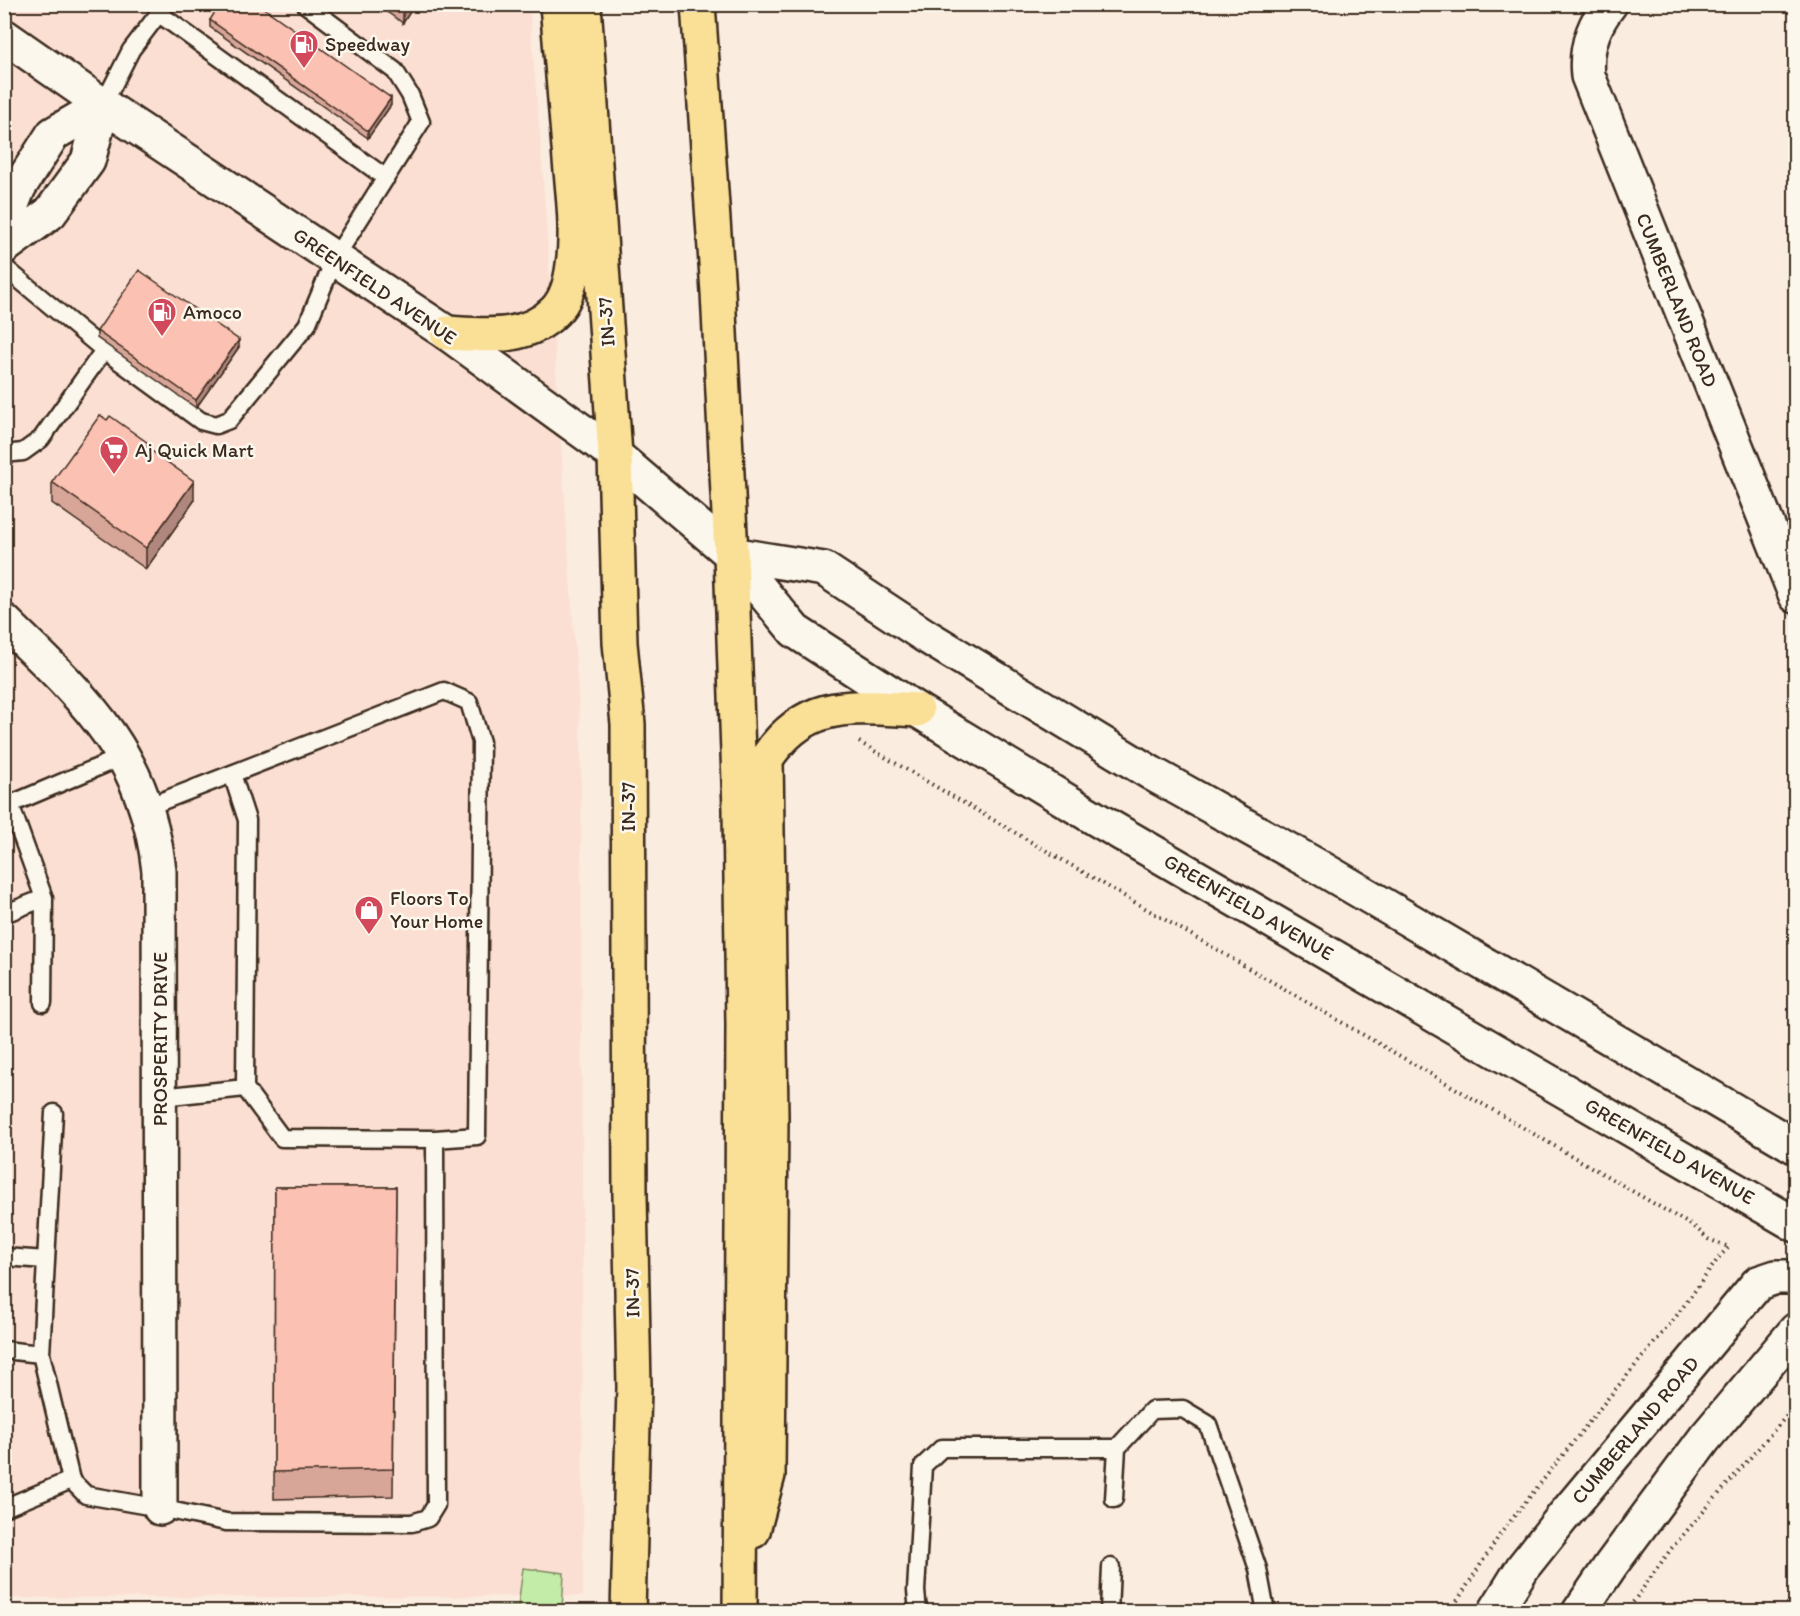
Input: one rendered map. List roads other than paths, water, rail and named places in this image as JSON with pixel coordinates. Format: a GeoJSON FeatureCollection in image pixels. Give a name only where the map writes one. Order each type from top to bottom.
{"type":"FeatureCollection","features":[{"type":"Feature","properties":{"kind":"highway"},"geometry":{"type":"LineString","coordinates":[[447,333],[498,336],[520,332],[546,319],[565,299],[573,264],[574,244],[572,186],[557,4]]}},
{"type":"Feature","properties":{"kind":"highway","name":"IN-37"},"geometry":{"type":"LineString","coordinates":[[584,4],[615,455],[620,643],[628,736],[630,1196],[634,1387],[628,1611]]}},
{"type":"Feature","properties":{"kind":"highway"},"geometry":{"type":"LineString","coordinates":[[698,4],[718,292],[731,555],[740,810],[743,1025],[740,1611]]}},
{"type":"Feature","properties":{"kind":"highway"},"geometry":{"type":"LineString","coordinates":[[741,1576],[768,1475],[771,1117],[766,759],[790,729],[816,714],[867,708],[917,710]]}},
{"type":"Feature","properties":{"kind":"main road","name":"CUMBERLAND ROAD"},"geometry":{"type":"LineString","coordinates":[[1610,4],[1597,24],[1590,41],[1586,59],[1588,76],[1796,596]]}},
{"type":"Feature","properties":{"kind":"main road","name":"GREENFIELD AVENUE"},"geometry":{"type":"LineString","coordinates":[[4,36],[103,105],[447,333],[615,455],[731,555],[795,631],[917,710],[1108,826],[1796,1224]]}},
{"type":"Feature","properties":{"kind":"main road"},"geometry":{"type":"LineString","coordinates":[[4,225],[12,182],[53,134],[103,105]]}},
{"type":"Feature","properties":{"kind":"main road"},"geometry":{"type":"LineString","coordinates":[[4,247],[50,213],[88,161],[103,105]]}},
{"type":"Feature","properties":{"kind":"main road"},"geometry":{"type":"LineString","coordinates":[[731,555],[824,569],[924,635],[1151,773],[1328,873],[1796,1147]]}},
{"type":"Feature","properties":{"kind":"main road","name":"PROSPERITY DRIVE"},"geometry":{"type":"LineString","coordinates":[[4,621],[89,706],[108,729],[124,756],[147,807],[155,837],[159,871],[161,1097],[160,1508]]}},
{"type":"Feature","properties":{"kind":"main road","name":"CUMBERLAND ROAD"},"geometry":{"type":"LineString","coordinates":[[1495,1611],[1523,1568],[1562,1518],[1758,1283],[1776,1277],[1796,1277]]}},
{"type":"Feature","properties":{"kind":"main road"},"geometry":{"type":"LineString","coordinates":[[1580,1611],[1611,1565],[1705,1438],[1796,1330]]}},
{"type":"Feature","properties":{"kind":"lane"},"geometry":{"type":"LineString","coordinates":[[4,267],[104,350],[201,421],[216,425],[229,420],[307,325],[335,258],[421,122],[410,95],[394,71],[305,4]]}},
{"type":"Feature","properties":{"kind":"lane"},"geometry":{"type":"LineString","coordinates":[[103,105],[131,50],[162,9],[386,178]]}},
{"type":"Feature","properties":{"kind":"lane"},"geometry":{"type":"LineString","coordinates":[[4,454],[23,452],[41,439],[104,350]]}},
{"type":"Feature","properties":{"kind":"lane"},"geometry":{"type":"LineString","coordinates":[[147,807],[444,691],[469,702],[481,742],[477,1136],[435,1140],[282,1138],[245,1088],[247,820],[232,774]]}},
{"type":"Feature","properties":{"kind":"lane"},"geometry":{"type":"LineString","coordinates":[[43,1003],[44,898],[8,805],[124,756]]}},
{"type":"Feature","properties":{"kind":"lane"},"geometry":{"type":"LineString","coordinates":[[4,914],[44,898]]}},
{"type":"Feature","properties":{"kind":"lane"},"geometry":{"type":"LineString","coordinates":[[161,1097],[245,1088]]}},
{"type":"Feature","properties":{"kind":"lane"},"geometry":{"type":"LineString","coordinates":[[54,1113],[41,1354],[71,1480],[86,1495],[226,1522],[412,1523],[428,1518],[436,1505],[435,1140]]}},
{"type":"Feature","properties":{"kind":"lane"},"geometry":{"type":"LineString","coordinates":[[4,1257],[46,1260]]}},
{"type":"Feature","properties":{"kind":"lane"},"geometry":{"type":"LineString","coordinates":[[4,1350],[41,1354]]}},
{"type":"Feature","properties":{"kind":"lane"},"geometry":{"type":"LineString","coordinates":[[1114,1499],[1117,1448],[1152,1410],[1184,1409],[1208,1424],[1258,1569],[1266,1611]]}},
{"type":"Feature","properties":{"kind":"lane"},"geometry":{"type":"LineString","coordinates":[[918,1611],[916,1591],[923,1466],[942,1448],[1117,1448]]}},
{"type":"Feature","properties":{"kind":"lane"},"geometry":{"type":"LineString","coordinates":[[4,1508],[71,1480]]}},
{"type":"Feature","properties":{"kind":"lane"},"geometry":{"type":"LineString","coordinates":[[1109,1611],[1111,1567]]}},
{"type":"Feature","properties":{"kind":"place","name":"Speedway"},"geometry":{"type":"Point","coordinates":[304,70]}},
{"type":"Feature","properties":{"kind":"place","name":"Amoco"},"geometry":{"type":"Point","coordinates":[162,338]}},
{"type":"Feature","properties":{"kind":"place","name":"Aj Quick Mart"},"geometry":{"type":"Point","coordinates":[114,476]}},
{"type":"Feature","properties":{"kind":"place","name":"Floors To Your Home"},"geometry":{"type":"Point","coordinates":[369,936]}}]}
